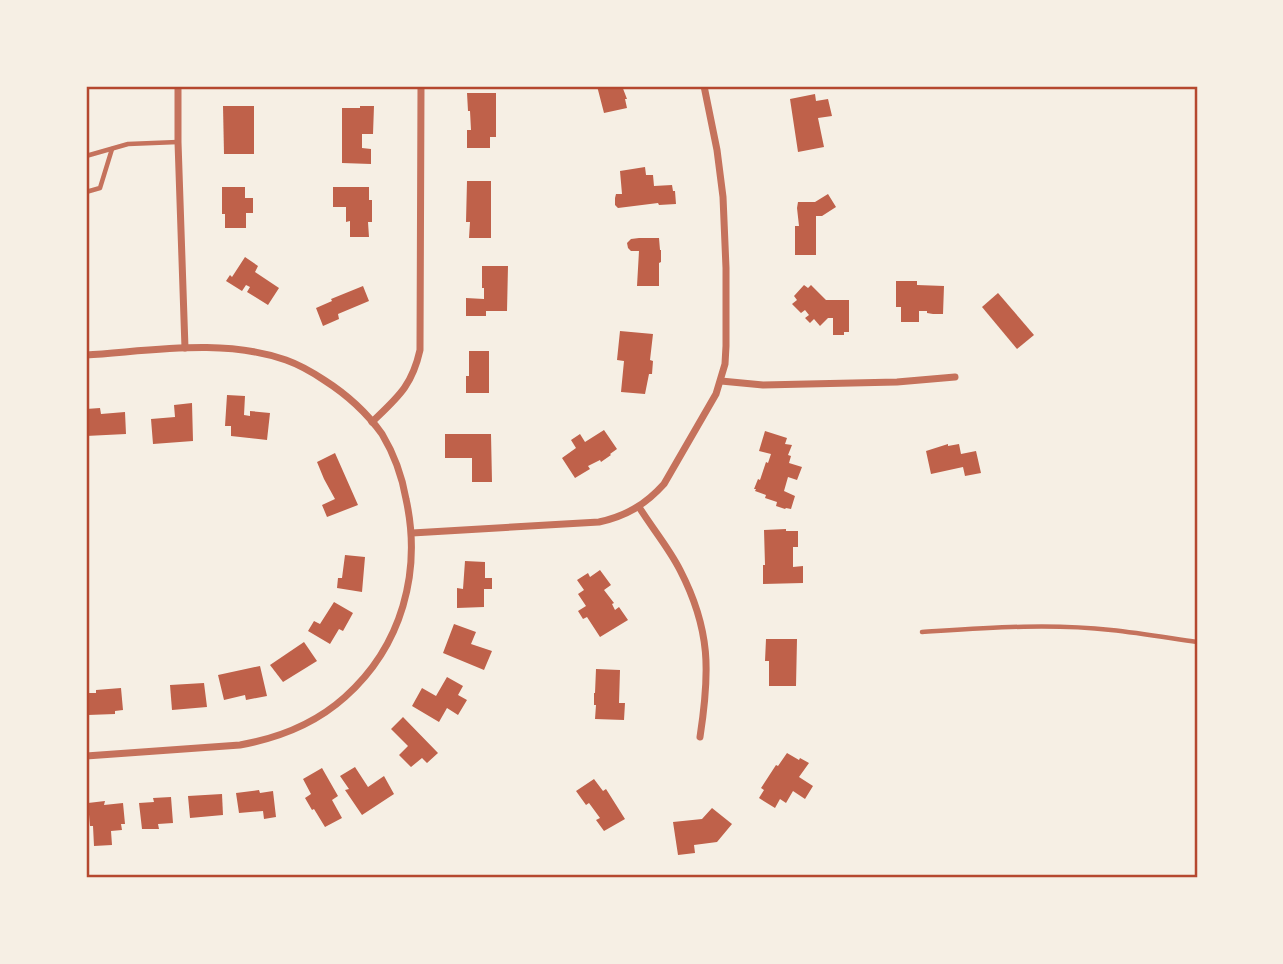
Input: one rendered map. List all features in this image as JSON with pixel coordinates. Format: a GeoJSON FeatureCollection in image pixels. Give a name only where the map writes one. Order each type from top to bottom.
{"type":"FeatureCollection","features":[{"type":"Feature","properties":{"kind":"street"},"geometry":{"type":"LineString","coordinates":[[178,86],[186,348]]}},
{"type":"Feature","properties":{"kind":"street"},"geometry":{"type":"LineString","coordinates":[[372,422],[400,395],[411,378],[420,349],[421,86]]}},
{"type":"Feature","properties":{"kind":"street"},"geometry":{"type":"LineString","coordinates":[[412,533],[599,522],[639,507],[664,484],[716,394],[725,364],[726,268],[723,197],[704,86]]}},
{"type":"Feature","properties":{"kind":"street"},"geometry":{"type":"LineString","coordinates":[[86,355],[218,347],[266,354],[307,369],[335,387],[382,435],[403,481],[412,533],[410,578],[392,635],[361,681],[327,711],[285,734],[251,743],[86,756]]}},
{"type":"Feature","properties":{"kind":"street"},"geometry":{"type":"LineString","coordinates":[[721,381],[777,385],[897,382],[955,377]]}},
{"type":"Feature","properties":{"kind":"street"},"geometry":{"type":"LineString","coordinates":[[639,507],[679,568],[699,613],[707,663],[700,737]]}},
{"type":"Feature","properties":{"kind":"lane"},"geometry":{"type":"LineString","coordinates":[[86,156],[128,144],[178,142]]}},
{"type":"Feature","properties":{"kind":"lane"},"geometry":{"type":"LineString","coordinates":[[86,192],[100,187],[112,148]]}},
{"type":"Feature","properties":{"kind":"lane"},"geometry":{"type":"LineString","coordinates":[[922,632],[1004,626],[1110,629],[1197,642]]}},
{"type":"Feature","properties":{"kind":"building"},"geometry":{"type":"Polygon","coordinates":[[[597,86],[622,86],[627,108],[604,113],[597,86]]]}},
{"type":"Feature","properties":{"kind":"building"},"geometry":{"type":"Polygon","coordinates":[[[467,93],[496,93],[496,137],[490,137],[490,148],[467,148],[467,130],[471,130],[467,93]]]}},
{"type":"Feature","properties":{"kind":"building"},"geometry":{"type":"Polygon","coordinates":[[[815,94],[816,101],[828,99],[832,116],[818,118],[824,147],[798,152],[790,99],[815,94]]]}},
{"type":"Feature","properties":{"kind":"building"},"geometry":{"type":"Polygon","coordinates":[[[223,106],[254,106],[254,154],[224,154],[223,106]]]}},
{"type":"Feature","properties":{"kind":"building"},"geometry":{"type":"Polygon","coordinates":[[[374,106],[373,134],[362,134],[362,148],[371,149],[371,164],[342,163],[342,108],[374,106]]]}},
{"type":"Feature","properties":{"kind":"building"},"geometry":{"type":"Polygon","coordinates":[[[645,167],[646,175],[653,175],[654,186],[672,185],[676,204],[658,203],[618,208],[615,198],[616,194],[622,194],[620,171],[645,167]]]}},
{"type":"Feature","properties":{"kind":"building"},"geometry":{"type":"Polygon","coordinates":[[[467,181],[491,181],[491,238],[469,238],[470,222],[466,222],[467,181]]]}},
{"type":"Feature","properties":{"kind":"building"},"geometry":{"type":"Polygon","coordinates":[[[222,187],[245,187],[245,198],[253,198],[253,213],[246,213],[246,228],[225,228],[222,187]]]}},
{"type":"Feature","properties":{"kind":"building"},"geometry":{"type":"Polygon","coordinates":[[[333,187],[369,187],[372,222],[368,222],[369,237],[350,237],[350,221],[346,222],[346,207],[333,207],[333,187]]]}},
{"type":"Feature","properties":{"kind":"building"},"geometry":{"type":"Polygon","coordinates":[[[828,194],[836,207],[822,216],[816,216],[816,255],[795,255],[795,226],[799,226],[798,202],[815,202],[828,194]]]}},
{"type":"Feature","properties":{"kind":"building"},"geometry":{"type":"Polygon","coordinates":[[[659,238],[659,286],[637,286],[639,251],[631,251],[627,243],[631,239],[659,238]]]}},
{"type":"Feature","properties":{"kind":"building"},"geometry":{"type":"Polygon","coordinates":[[[245,257],[258,266],[255,272],[279,288],[268,305],[247,292],[250,287],[246,285],[242,291],[226,281],[230,275],[232,277],[245,257]]]}},
{"type":"Feature","properties":{"kind":"building"},"geometry":{"type":"Polygon","coordinates":[[[482,266],[508,266],[507,311],[486,311],[486,316],[466,316],[466,298],[484,299],[482,266]]]}},
{"type":"Feature","properties":{"kind":"building"},"geometry":{"type":"Polygon","coordinates":[[[896,281],[917,281],[917,285],[944,286],[943,314],[919,311],[919,322],[901,322],[901,307],[896,307],[896,281]]]}},
{"type":"Feature","properties":{"kind":"building"},"geometry":{"type":"Polygon","coordinates":[[[804,285],[808,288],[811,285],[826,300],[849,300],[849,332],[833,335],[833,318],[828,318],[820,326],[814,319],[810,323],[805,318],[809,315],[805,310],[801,313],[792,304],[797,300],[794,296],[804,285]]]}},
{"type":"Feature","properties":{"kind":"building"},"geometry":{"type":"Polygon","coordinates":[[[363,286],[369,301],[338,314],[339,319],[323,326],[316,308],[363,286]]]}},
{"type":"Feature","properties":{"kind":"building"},"geometry":{"type":"Polygon","coordinates":[[[998,293],[1034,335],[1017,349],[982,307],[998,293]]]}},
{"type":"Feature","properties":{"kind":"building"},"geometry":{"type":"Polygon","coordinates":[[[620,331],[653,334],[650,360],[653,361],[652,374],[649,374],[645,394],[621,392],[624,361],[617,360],[620,331]]]}},
{"type":"Feature","properties":{"kind":"building"},"geometry":{"type":"Polygon","coordinates":[[[469,351],[489,351],[489,393],[466,393],[469,351]]]}},
{"type":"Feature","properties":{"kind":"building"},"geometry":{"type":"Polygon","coordinates":[[[227,395],[245,396],[244,415],[250,416],[250,411],[270,413],[267,440],[231,436],[231,426],[225,426],[227,395]]]}},
{"type":"Feature","properties":{"kind":"building"},"geometry":{"type":"Polygon","coordinates":[[[192,403],[193,441],[153,444],[151,419],[175,417],[174,405],[192,403]]]}},
{"type":"Feature","properties":{"kind":"building"},"geometry":{"type":"Polygon","coordinates":[[[100,408],[101,414],[125,412],[126,434],[86,436],[86,409],[100,408]]]}},
{"type":"Feature","properties":{"kind":"building"},"geometry":{"type":"Polygon","coordinates":[[[604,430],[617,449],[601,462],[600,460],[588,466],[590,469],[575,478],[562,458],[576,448],[571,440],[580,434],[585,442],[604,430]]]}},
{"type":"Feature","properties":{"kind":"building"},"geometry":{"type":"Polygon","coordinates":[[[765,431],[787,438],[785,444],[792,445],[788,455],[791,456],[789,463],[802,467],[797,480],[788,477],[784,491],[795,496],[791,509],[776,506],[777,502],[765,498],[766,495],[754,489],[771,454],[759,451],[765,431]]]}},
{"type":"Feature","properties":{"kind":"building"},"geometry":{"type":"Polygon","coordinates":[[[445,434],[491,434],[492,482],[472,482],[472,458],[445,458],[445,434]]]}},
{"type":"Feature","properties":{"kind":"building"},"geometry":{"type":"Polygon","coordinates":[[[948,444],[959,444],[961,454],[976,451],[981,473],[965,476],[963,467],[931,474],[926,451],[948,444]]]}},
{"type":"Feature","properties":{"kind":"building"},"geometry":{"type":"Polygon","coordinates":[[[335,453],[358,505],[327,517],[322,505],[335,499],[317,462],[335,453]]]}},
{"type":"Feature","properties":{"kind":"building"},"geometry":{"type":"Polygon","coordinates":[[[764,530],[798,531],[798,547],[793,547],[793,567],[803,566],[803,583],[763,584],[764,530]]]}},
{"type":"Feature","properties":{"kind":"building"},"geometry":{"type":"Polygon","coordinates":[[[345,555],[365,557],[362,592],[337,588],[338,578],[342,578],[345,555]]]}},
{"type":"Feature","properties":{"kind":"building"},"geometry":{"type":"Polygon","coordinates":[[[465,561],[485,562],[485,578],[492,578],[492,589],[484,589],[484,607],[457,608],[457,588],[463,589],[465,561]]]}},
{"type":"Feature","properties":{"kind":"building"},"geometry":{"type":"Polygon","coordinates":[[[600,570],[611,585],[604,590],[614,603],[612,604],[615,610],[619,607],[628,620],[600,637],[587,617],[583,619],[578,611],[586,606],[578,594],[584,590],[577,580],[588,573],[590,577],[600,570]]]}},
{"type":"Feature","properties":{"kind":"building"},"geometry":{"type":"Polygon","coordinates":[[[334,602],[353,613],[343,631],[339,629],[330,644],[308,631],[314,621],[320,624],[334,602]]]}},
{"type":"Feature","properties":{"kind":"building"},"geometry":{"type":"Polygon","coordinates":[[[454,624],[476,632],[471,644],[492,651],[484,670],[443,653],[454,624]]]}},
{"type":"Feature","properties":{"kind":"building"},"geometry":{"type":"Polygon","coordinates":[[[766,639],[797,639],[796,686],[769,686],[769,661],[765,661],[766,639]]]}},
{"type":"Feature","properties":{"kind":"building"},"geometry":{"type":"Polygon","coordinates":[[[304,642],[317,661],[283,682],[270,665],[304,642]]]}},
{"type":"Feature","properties":{"kind":"building"},"geometry":{"type":"Polygon","coordinates":[[[260,666],[267,696],[246,700],[245,695],[224,700],[218,675],[260,666]]]}},
{"type":"Feature","properties":{"kind":"building"},"geometry":{"type":"Polygon","coordinates":[[[596,669],[620,670],[619,703],[625,703],[624,720],[595,719],[596,669]]]}},
{"type":"Feature","properties":{"kind":"building"},"geometry":{"type":"Polygon","coordinates":[[[447,677],[463,686],[458,695],[467,700],[458,715],[447,708],[439,722],[412,706],[422,688],[436,696],[447,677]]]}},
{"type":"Feature","properties":{"kind":"building"},"geometry":{"type":"Polygon","coordinates":[[[204,683],[207,707],[172,710],[170,685],[204,683]]]}},
{"type":"Feature","properties":{"kind":"building"},"geometry":{"type":"Polygon","coordinates":[[[121,688],[123,710],[115,711],[115,714],[88,715],[86,693],[121,688]]]}},
{"type":"Feature","properties":{"kind":"building"},"geometry":{"type":"Polygon","coordinates":[[[403,717],[438,753],[427,763],[422,758],[411,767],[399,755],[408,746],[391,729],[403,717]]]}},
{"type":"Feature","properties":{"kind":"building"},"geometry":{"type":"Polygon","coordinates":[[[787,753],[809,763],[799,777],[813,786],[805,799],[793,791],[786,803],[780,799],[775,808],[759,798],[764,790],[761,788],[787,753]]]}},
{"type":"Feature","properties":{"kind":"building"},"geometry":{"type":"Polygon","coordinates":[[[355,767],[368,787],[384,776],[394,794],[362,815],[345,790],[349,789],[340,776],[355,767]]]}},
{"type":"Feature","properties":{"kind":"building"},"geometry":{"type":"Polygon","coordinates":[[[322,768],[338,796],[332,800],[342,818],[325,827],[305,798],[311,794],[303,779],[322,768]]]}},
{"type":"Feature","properties":{"kind":"building"},"geometry":{"type":"Polygon","coordinates":[[[594,779],[603,791],[606,789],[625,819],[604,831],[596,820],[600,818],[576,791],[594,779]]]}},
{"type":"Feature","properties":{"kind":"building"},"geometry":{"type":"Polygon","coordinates":[[[259,790],[260,793],[273,791],[276,817],[264,819],[263,811],[239,813],[236,793],[259,790]]]}},
{"type":"Feature","properties":{"kind":"building"},"geometry":{"type":"Polygon","coordinates":[[[222,794],[223,815],[190,818],[188,796],[222,794]]]}},
{"type":"Feature","properties":{"kind":"building"},"geometry":{"type":"Polygon","coordinates":[[[171,797],[173,823],[158,824],[159,829],[142,829],[139,803],[154,802],[153,798],[171,797]]]}},
{"type":"Feature","properties":{"kind":"building"},"geometry":{"type":"Polygon","coordinates":[[[105,801],[104,805],[123,803],[125,824],[121,824],[122,830],[111,831],[112,845],[94,846],[88,803],[105,801]]]}},
{"type":"Feature","properties":{"kind":"building"},"geometry":{"type":"Polygon","coordinates":[[[712,808],[732,824],[717,842],[694,845],[695,853],[678,855],[673,822],[702,819],[712,808]]]}}]}
